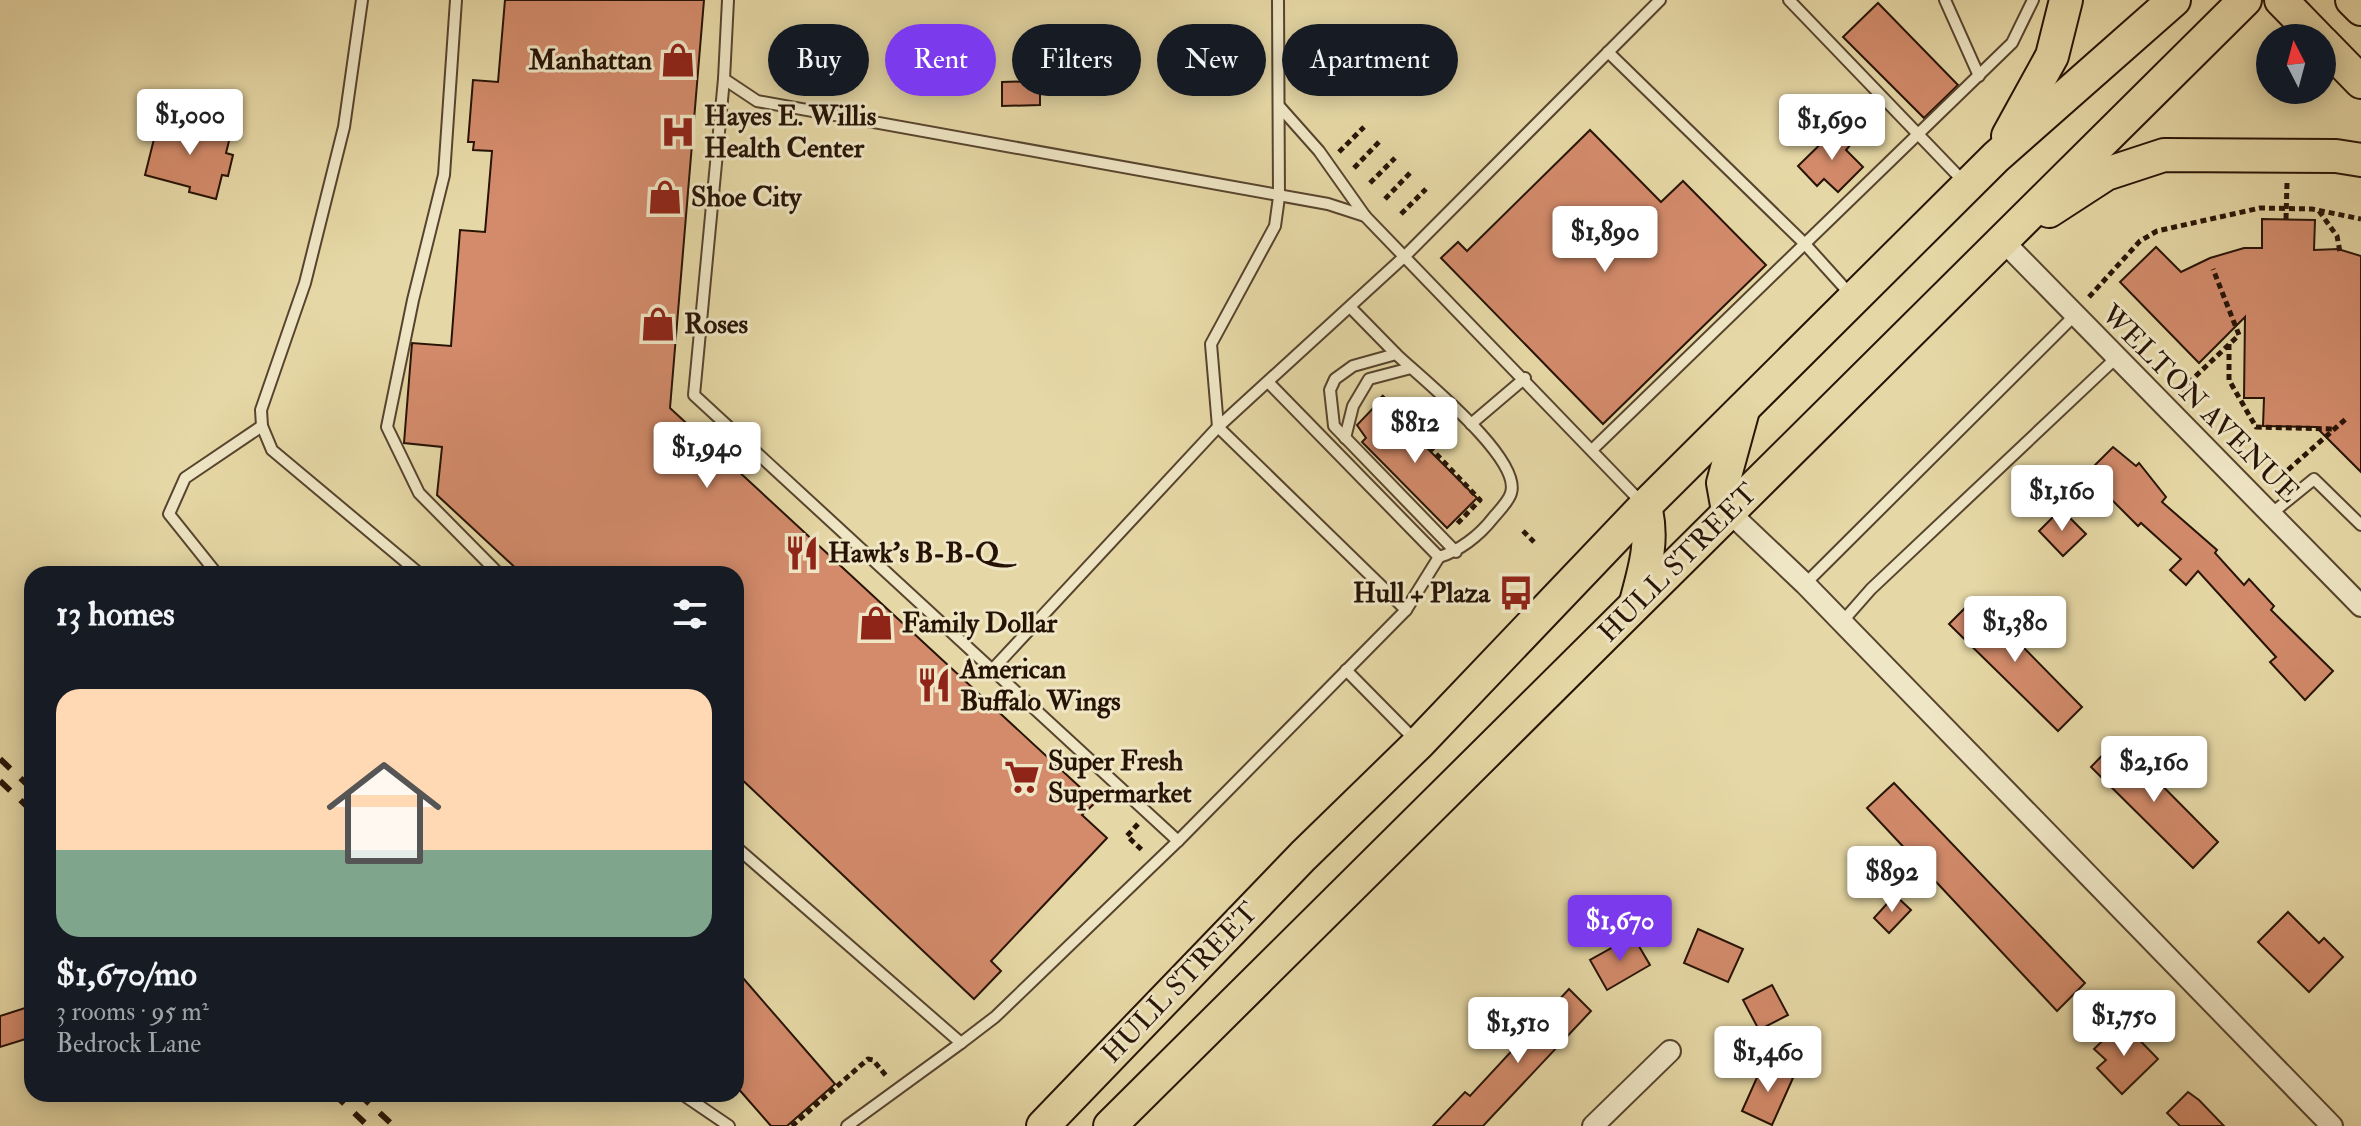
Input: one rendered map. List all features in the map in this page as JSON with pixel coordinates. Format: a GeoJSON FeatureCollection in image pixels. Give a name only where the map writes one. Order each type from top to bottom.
{"type":"FeatureCollection","features":[{"type":"Feature","properties":{"kind":"main road"},"geometry":{"type":"LineString","coordinates":[[1996,157],[2052,56],[2066,0]]}},
{"type":"Feature","properties":{"kind":"main road","name":"HULL STREET"},"geometry":{"type":"LineString","coordinates":[[1043,1126],[1292,867],[1419,743],[1645,506],[1996,157],[2174,0]]}},
{"type":"Feature","properties":{"kind":"main road","name":"HULL STREET"},"geometry":{"type":"LineString","coordinates":[[1110,1126],[2245,0]]}},
{"type":"Feature","properties":{"kind":"main road"},"geometry":{"type":"LineString","coordinates":[[2281,0],[2304,24]]}},
{"type":"Feature","properties":{"kind":"main road"},"geometry":{"type":"LineString","coordinates":[[2352,0],[2361,9]]}},
{"type":"Feature","properties":{"kind":"main road"},"geometry":{"type":"LineString","coordinates":[[2336,56],[2361,82]]}},
{"type":"Feature","properties":{"kind":"main road"},"geometry":{"type":"LineString","coordinates":[[2002,240],[2106,174],[2164,155],[2336,156],[2361,160]]}},
{"type":"Feature","properties":{"kind":"main road"},"geometry":{"type":"LineString","coordinates":[[1728,511],[1723,483],[1743,410]]}},
{"type":"Feature","properties":{"kind":"main road"},"geometry":{"type":"LineString","coordinates":[[1635,605],[1648,556],[1650,525],[1645,506]]}},
{"type":"Feature","properties":{"kind":"street","name":"WELTON AVENUE"},"geometry":{"type":"LineString","coordinates":[[2002,240],[2361,606]]}},
{"type":"Feature","properties":{"kind":"street"},"geometry":{"type":"LineString","coordinates":[[1728,511],[1805,584],[2332,1126]]}},
{"type":"Feature","properties":{"kind":"street"},"geometry":{"type":"LineString","coordinates":[[1593,1126],[1670,1051]]}},
{"type":"Feature","properties":{"kind":"lane"},"geometry":{"type":"LineString","coordinates":[[362,0],[344,127],[305,283],[261,410],[262,426],[272,450],[410,566]]}},
{"type":"Feature","properties":{"kind":"lane"},"geometry":{"type":"LineString","coordinates":[[456,0],[444,175],[413,300],[387,427],[419,493],[491,566]]}},
{"type":"Feature","properties":{"kind":"lane"},"geometry":{"type":"LineString","coordinates":[[728,0],[724,79],[694,395],[1178,841]]}},
{"type":"Feature","properties":{"kind":"lane"},"geometry":{"type":"LineString","coordinates":[[1278,0],[1279,197],[1275,226],[1211,344],[1218,427],[1406,610]]}},
{"type":"Feature","properties":{"kind":"lane"},"geometry":{"type":"LineString","coordinates":[[992,670],[1218,427],[1406,255],[1660,0]]}},
{"type":"Feature","properties":{"kind":"lane"},"geometry":{"type":"LineString","coordinates":[[1789,0],[1920,133],[1967,186]]}},
{"type":"Feature","properties":{"kind":"lane"},"geometry":{"type":"LineString","coordinates":[[1945,0],[1979,76]]}},
{"type":"Feature","properties":{"kind":"lane"},"geometry":{"type":"LineString","coordinates":[[1593,449],[2012,43],[2033,0]]}},
{"type":"Feature","properties":{"kind":"lane"},"geometry":{"type":"LineString","coordinates":[[1608,52],[1804,243],[1854,299]]}},
{"type":"Feature","properties":{"kind":"lane"},"geometry":{"type":"LineString","coordinates":[[724,79],[757,101],[1328,204],[1365,216]]}},
{"type":"Feature","properties":{"kind":"lane"},"geometry":{"type":"LineString","coordinates":[[1279,106],[1319,151],[1365,216],[1525,378],[1645,506]]}},
{"type":"Feature","properties":{"kind":"lane"},"geometry":{"type":"LineString","coordinates":[[847,1126],[995,1017],[1178,841],[1406,610],[1439,557],[1456,552],[1491,521],[1511,494],[1511,478],[1502,459],[1471,424],[1350,307]]}},
{"type":"Feature","properties":{"kind":"lane"},"geometry":{"type":"LineString","coordinates":[[1805,584],[2074,316]]}},
{"type":"Feature","properties":{"kind":"lane"},"geometry":{"type":"LineString","coordinates":[[1396,354],[1353,366],[1335,379],[1330,390],[1334,426],[1456,552]]}},
{"type":"Feature","properties":{"kind":"lane"},"geometry":{"type":"LineString","coordinates":[[1842,622],[1881,579],[2116,358]]}},
{"type":"Feature","properties":{"kind":"lane"},"geometry":{"type":"LineString","coordinates":[[1345,438],[1353,406],[1369,379],[1411,368]]}},
{"type":"Feature","properties":{"kind":"lane"},"geometry":{"type":"LineString","coordinates":[[1471,424],[1525,378]]}},
{"type":"Feature","properties":{"kind":"lane"},"geometry":{"type":"LineString","coordinates":[[1268,382],[1439,557]]}},
{"type":"Feature","properties":{"kind":"lane"},"geometry":{"type":"LineString","coordinates":[[211,566],[169,514],[185,478],[262,426]]}},
{"type":"Feature","properties":{"kind":"lane"},"geometry":{"type":"LineString","coordinates":[[2271,514],[2314,479],[2361,525]]}},
{"type":"Feature","properties":{"kind":"lane"},"geometry":{"type":"LineString","coordinates":[[1346,670],[1419,743]]}},
{"type":"Feature","properties":{"kind":"lane"},"geometry":{"type":"LineString","coordinates":[[744,854],[961,1043]]}},
{"type":"Feature","properties":{"kind":"lane"},"geometry":{"type":"LineString","coordinates":[[694,1102],[729,1126]]}},
{"type":"Feature","properties":{"kind":"path"},"geometry":{"type":"LineString","coordinates":[[1338,152],[1364,127]]}},
{"type":"Feature","properties":{"kind":"path"},"geometry":{"type":"LineString","coordinates":[[1354,168],[1379,142]]}},
{"type":"Feature","properties":{"kind":"path"},"geometry":{"type":"LineString","coordinates":[[1370,183],[1395,158]]}},
{"type":"Feature","properties":{"kind":"path"},"geometry":{"type":"LineString","coordinates":[[1385,199],[1410,173]]}},
{"type":"Feature","properties":{"kind":"path"},"geometry":{"type":"LineString","coordinates":[[2286,219],[2287,182]]}},
{"type":"Feature","properties":{"kind":"path"},"geometry":{"type":"LineString","coordinates":[[1401,214],[1426,189]]}},
{"type":"Feature","properties":{"kind":"path"},"geometry":{"type":"LineString","coordinates":[[2089,298],[2147,235],[2260,208],[2319,210],[2361,219]]}},
{"type":"Feature","properties":{"kind":"path"},"geometry":{"type":"LineString","coordinates":[[2319,210],[2337,236],[2340,252]]}},
{"type":"Feature","properties":{"kind":"path"},"geometry":{"type":"LineString","coordinates":[[2180,391],[2239,335],[2213,269]]}},
{"type":"Feature","properties":{"kind":"path"},"geometry":{"type":"LineString","coordinates":[[2229,344],[2229,380],[2256,427],[2334,429]]}},
{"type":"Feature","properties":{"kind":"path"},"geometry":{"type":"LineString","coordinates":[[1388,389],[1379,397],[1480,500],[1451,530]]}},
{"type":"Feature","properties":{"kind":"path"},"geometry":{"type":"LineString","coordinates":[[2272,485],[2347,418]]}},
{"type":"Feature","properties":{"kind":"path"},"geometry":{"type":"LineString","coordinates":[[1523,531],[1534,542]]}},
{"type":"Feature","properties":{"kind":"path"},"geometry":{"type":"LineString","coordinates":[[792,1126],[868,1059],[884,1072]]}},
{"type":"Feature","properties":{"kind":"building"},"geometry":{"type":"Polygon","coordinates":[[[505,0],[704,0],[670,408],[1096,802],[1082,815],[1107,838],[991,961],[1001,971],[974,999],[744,782],[744,566],[513,566],[437,495],[442,447],[404,443],[412,343],[451,346],[460,230],[485,232],[492,151],[473,150],[474,142],[468,142],[473,80],[498,82],[505,0]]]}},
{"type":"Feature","properties":{"kind":"building"},"geometry":{"type":"Polygon","coordinates":[[[1878,3],[1958,85],[1924,118],[1843,37],[1878,3]]]}},
{"type":"Feature","properties":{"kind":"building"},"geometry":{"type":"Polygon","coordinates":[[[1002,82],[1012,82],[1012,96],[1040,96],[1040,105],[1002,106],[1002,82]]]}},
{"type":"Feature","properties":{"kind":"building"},"geometry":{"type":"Polygon","coordinates":[[[159,119],[204,131],[205,127],[231,133],[226,153],[233,155],[228,176],[222,175],[216,199],[189,192],[190,187],[145,175],[159,119]]]}},
{"type":"Feature","properties":{"kind":"building"},"geometry":{"type":"Polygon","coordinates":[[[1837,128],[1852,143],[1846,150],[1863,167],[1838,192],[1824,179],[1817,186],[1798,166],[1837,128]]]}},
{"type":"Feature","properties":{"kind":"building"},"geometry":{"type":"Polygon","coordinates":[[[1590,130],[1661,202],[1683,181],[1766,265],[1603,424],[1441,258],[1458,242],[1467,251],[1590,130]]]}},
{"type":"Feature","properties":{"kind":"building"},"geometry":{"type":"Polygon","coordinates":[[[2262,219],[2315,220],[2314,250],[2338,249],[2361,256],[2361,472],[2316,427],[2263,426],[2264,398],[2244,398],[2245,317],[2199,363],[2120,282],[2156,247],[2181,272],[2210,258],[2244,248],[2262,248],[2262,219]]]}},
{"type":"Feature","properties":{"kind":"building"},"geometry":{"type":"Polygon","coordinates":[[[1380,401],[1477,498],[1447,528],[1362,442],[1366,438],[1357,425],[1380,401]]]}},
{"type":"Feature","properties":{"kind":"building"},"geometry":{"type":"Polygon","coordinates":[[[2113,447],[2136,466],[2139,463],[2166,497],[2162,502],[2217,550],[2215,553],[2244,585],[2249,579],[2274,606],[2271,610],[2333,671],[2305,700],[2270,662],[2276,657],[2198,571],[2186,585],[2170,570],[2181,559],[2141,523],[2138,526],[2086,474],[2113,447]]]}},
{"type":"Feature","properties":{"kind":"building"},"geometry":{"type":"Polygon","coordinates":[[[2061,509],[2086,534],[2063,556],[2039,531],[2061,509]]]}},
{"type":"Feature","properties":{"kind":"building"},"geometry":{"type":"Polygon","coordinates":[[[1975,598],[2082,707],[2058,731],[1949,624],[1975,598]]]}},
{"type":"Feature","properties":{"kind":"building"},"geometry":{"type":"Polygon","coordinates":[[[2117,740],[2218,842],[2193,868],[2091,767],[2117,740]]]}},
{"type":"Feature","properties":{"kind":"building"},"geometry":{"type":"Polygon","coordinates":[[[1894,783],[2085,983],[2057,1011],[1867,808],[1894,783]]]}},
{"type":"Feature","properties":{"kind":"building"},"geometry":{"type":"Polygon","coordinates":[[[1895,895],[1911,910],[1889,933],[1874,918],[1895,895]]]}},
{"type":"Feature","properties":{"kind":"building"},"geometry":{"type":"Polygon","coordinates":[[[2288,912],[2319,943],[2324,938],[2343,957],[2309,992],[2258,942],[2288,912]]]}},
{"type":"Feature","properties":{"kind":"building"},"geometry":{"type":"Polygon","coordinates":[[[1698,929],[1743,949],[1728,982],[1684,963],[1698,929]]]}},
{"type":"Feature","properties":{"kind":"building"},"geometry":{"type":"Polygon","coordinates":[[[1633,936],[1650,965],[1607,990],[1590,960],[1633,936]]]}},
{"type":"Feature","properties":{"kind":"building"},"geometry":{"type":"Polygon","coordinates":[[[744,979],[835,1084],[787,1126],[771,1126],[744,1095],[744,979]]]}},
{"type":"Feature","properties":{"kind":"building"},"geometry":{"type":"Polygon","coordinates":[[[1772,985],[1788,1015],[1759,1030],[1743,1000],[1772,985]]]}},
{"type":"Feature","properties":{"kind":"building"},"geometry":{"type":"Polygon","coordinates":[[[1569,989],[1591,1011],[1483,1126],[1433,1126],[1465,1092],[1470,1096],[1569,989]]]}},
{"type":"Feature","properties":{"kind":"building"},"geometry":{"type":"Polygon","coordinates":[[[24,1008],[24,1040],[0,1047],[0,1016],[24,1008]]]}},
{"type":"Feature","properties":{"kind":"building"},"geometry":{"type":"Polygon","coordinates":[[[2122,1022],[2158,1059],[2122,1094],[2097,1068],[2106,1060],[2094,1049],[2122,1022]]]}},
{"type":"Feature","properties":{"kind":"building"},"geometry":{"type":"Polygon","coordinates":[[[1763,1064],[1793,1078],[1772,1125],[1742,1111],[1763,1064]]]}},
{"type":"Feature","properties":{"kind":"building"},"geometry":{"type":"Polygon","coordinates":[[[2188,1092],[2224,1126],[2180,1126],[2167,1113],[2188,1092]]]}},
{"type":"Feature","properties":{"kind":"railway"},"geometry":{"type":"LineString","coordinates":[[0,759],[24,782]]}},
{"type":"Feature","properties":{"kind":"railway"},"geometry":{"type":"LineString","coordinates":[[0,781],[24,804]]}},
{"type":"Feature","properties":{"kind":"railway"},"geometry":{"type":"LineString","coordinates":[[342,1102],[368,1126]]}},
{"type":"Feature","properties":{"kind":"railway"},"geometry":{"type":"LineString","coordinates":[[368,1102],[394,1126]]}},
{"type":"Feature","properties":{"kind":"place","name":"Manhattan"},"geometry":{"type":"Point","coordinates":[678,60]}},
{"type":"Feature","properties":{"kind":"place","name":"Hayes E. Willis Health Center"},"geometry":{"type":"Point","coordinates":[678,132]}},
{"type":"Feature","properties":{"kind":"place","name":"Shoe City"},"geometry":{"type":"Point","coordinates":[665,197]}},
{"type":"Feature","properties":{"kind":"place","name":"Roses"},"geometry":{"type":"Point","coordinates":[658,324]}},
{"type":"Feature","properties":{"kind":"place","name":"Hawk's B-B-Q"},"geometry":{"type":"Point","coordinates":[802,553]}},
{"type":"Feature","properties":{"kind":"place","name":"Hull + Plaza"},"geometry":{"type":"Point","coordinates":[1516,593]}},
{"type":"Feature","properties":{"kind":"place","name":"Family Dollar"},"geometry":{"type":"Point","coordinates":[876,623]}},
{"type":"Feature","properties":{"kind":"place","name":"American Buffalo Wings"},"geometry":{"type":"Point","coordinates":[934,685]}},
{"type":"Feature","properties":{"kind":"place","name":"Super Fresh Supermarket"},"geometry":{"type":"Point","coordinates":[1022,777]}}]}
